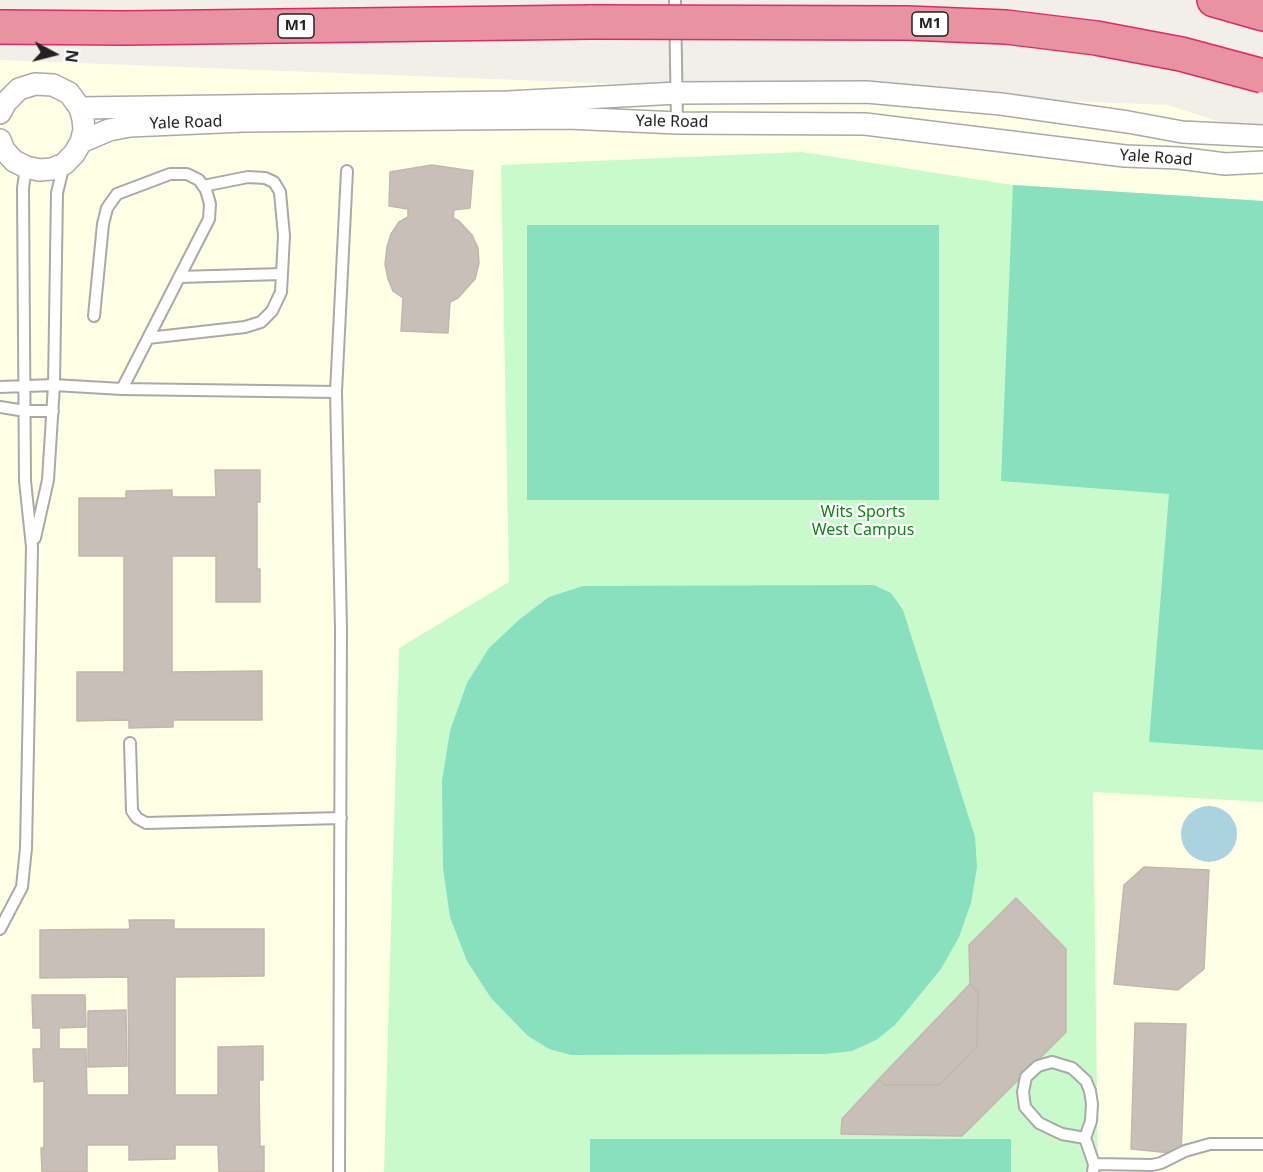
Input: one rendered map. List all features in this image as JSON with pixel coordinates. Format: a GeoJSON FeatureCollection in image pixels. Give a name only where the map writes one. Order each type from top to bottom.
{"type":"FeatureCollection","features":[{"type":"Feature","properties":{"kind":"highway"},"geometry":{"type":"LineString","coordinates":[[1214,0],[1263,14]]}},
{"type":"Feature","properties":{"kind":"highway","name":"M1"},"geometry":{"type":"LineString","coordinates":[[0,27],[137,28],[592,22],[907,23],[1006,27],[1096,38],[1181,54],[1263,76]]}},
{"type":"Feature","properties":{"kind":"street"},"geometry":{"type":"LineString","coordinates":[[0,140],[4,150],[26,167],[39,170],[52,169],[64,164],[74,154],[81,142],[83,119],[80,108],[69,93],[53,85],[35,84],[19,89],[2,105]]}},
{"type":"Feature","properties":{"kind":"street","name":"Yale Road"},"geometry":{"type":"LineString","coordinates":[[81,142],[109,130],[130,126],[429,111],[508,102],[678,93],[866,92],[1001,104],[1182,132],[1263,136]]}},
{"type":"Feature","properties":{"kind":"street","name":"Yale Road"},"geometry":{"type":"LineString","coordinates":[[80,108],[429,111],[677,123],[865,124],[1125,156],[1179,158],[1225,164],[1263,162]]}},
{"type":"Feature","properties":{"kind":"lane"},"geometry":{"type":"LineString","coordinates":[[675,0],[677,123]]}},
{"type":"Feature","properties":{"kind":"lane"},"geometry":{"type":"LineString","coordinates":[[32,547],[48,480],[54,385],[57,193],[64,164]]}},
{"type":"Feature","properties":{"kind":"lane"},"geometry":{"type":"LineString","coordinates":[[0,929],[22,887],[26,848],[32,547],[25,481],[23,188],[26,167]]}},
{"type":"Feature","properties":{"kind":"lane"},"geometry":{"type":"LineString","coordinates":[[339,1172],[341,629],[336,392],[347,171]]}},
{"type":"Feature","properties":{"kind":"lane"},"geometry":{"type":"LineString","coordinates":[[94,316],[103,224],[107,208],[117,194],[170,174],[187,174],[199,180],[210,204],[209,219],[122,389]]}},
{"type":"Feature","properties":{"kind":"lane"},"geometry":{"type":"LineString","coordinates":[[148,338],[245,327],[261,322],[272,311],[281,292],[284,236],[280,192],[274,183],[265,178],[249,177],[203,186]]}},
{"type":"Feature","properties":{"kind":"lane"},"geometry":{"type":"LineString","coordinates":[[179,277],[282,274]]}},
{"type":"Feature","properties":{"kind":"lane"},"geometry":{"type":"LineString","coordinates":[[0,387],[54,385],[122,389],[336,392]]}},
{"type":"Feature","properties":{"kind":"lane"},"geometry":{"type":"LineString","coordinates":[[0,407],[26,411],[53,411]]}},
{"type":"Feature","properties":{"kind":"lane"},"geometry":{"type":"LineString","coordinates":[[130,743],[132,811],[137,818],[146,823],[341,818]]}},
{"type":"Feature","properties":{"kind":"lane"},"geometry":{"type":"LineString","coordinates":[[1085,1138],[1062,1134],[1039,1123],[1025,1107],[1023,1092],[1026,1077],[1038,1066],[1052,1062],[1072,1068],[1086,1081],[1092,1104],[1091,1120],[1085,1138],[1093,1168],[1152,1165],[1185,1151],[1210,1144],[1263,1144]]}},
{"type":"Feature","properties":{"kind":"shaded area"},"geometry":{"type":"Polygon","coordinates":[[[0,60],[1168,105],[1263,136],[1263,1172],[0,1172],[0,60]]]}},
{"type":"Feature","properties":{"kind":"green space","name":"Wits Sports West Campus"},"geometry":{"type":"Polygon","coordinates":[[[802,152],[1013,185],[1263,201],[1263,802],[1093,792],[1098,1172],[384,1172],[399,648],[509,582],[501,165],[802,152]]]}},
{"type":"Feature","properties":{"kind":"green space"},"geometry":{"type":"Polygon","coordinates":[[[1013,185],[1263,201],[1263,750],[1149,742],[1169,494],[1001,481],[1013,185]]]}},
{"type":"Feature","properties":{"kind":"green space"},"geometry":{"type":"Polygon","coordinates":[[[527,225],[939,225],[939,500],[527,500],[527,225]]]}},
{"type":"Feature","properties":{"kind":"green space"},"geometry":{"type":"Polygon","coordinates":[[[874,585],[891,593],[903,610],[975,837],[977,867],[971,903],[959,937],[941,969],[895,1025],[876,1040],[852,1051],[825,1054],[571,1055],[549,1049],[528,1036],[491,998],[467,961],[450,917],[443,868],[442,781],[450,731],[467,683],[489,648],[520,619],[549,597],[583,586],[874,585]]]}},
{"type":"Feature","properties":{"kind":"green space"},"geometry":{"type":"Polygon","coordinates":[[[590,1139],[1011,1139],[1011,1172],[590,1172],[590,1139]]]}},
{"type":"Feature","properties":{"kind":"water"},"geometry":{"type":"Polygon","coordinates":[[[1209,806],[1220,808],[1229,814],[1235,823],[1237,834],[1235,845],[1229,854],[1220,860],[1209,862],[1198,860],[1189,854],[1183,845],[1181,834],[1183,823],[1189,814],[1198,808],[1209,806]]]}},
{"type":"Feature","properties":{"kind":"building"},"geometry":{"type":"Polygon","coordinates":[[[432,165],[473,171],[470,208],[454,210],[453,218],[472,235],[478,248],[479,263],[475,279],[458,298],[450,302],[448,333],[401,331],[403,298],[393,291],[385,264],[391,234],[399,222],[408,217],[408,209],[389,206],[390,172],[432,165]]]}},
{"type":"Feature","properties":{"kind":"building"},"geometry":{"type":"Polygon","coordinates":[[[215,470],[260,470],[260,502],[257,502],[257,569],[260,569],[260,602],[216,602],[216,556],[172,556],[172,672],[262,671],[262,720],[173,720],[173,727],[129,728],[129,720],[77,721],[77,672],[124,672],[124,556],[79,556],[79,498],[126,498],[126,491],[172,490],[172,497],[216,497],[215,470]]]}},
{"type":"Feature","properties":{"kind":"building"},"geometry":{"type":"Polygon","coordinates":[[[1144,867],[1209,870],[1204,969],[1178,990],[1114,984],[1124,885],[1144,867]]]}},
{"type":"Feature","properties":{"kind":"building"},"geometry":{"type":"Polygon","coordinates":[[[1016,898],[1066,949],[1066,1032],[962,1136],[841,1134],[842,1119],[879,1079],[884,1085],[939,1085],[977,1046],[978,992],[970,984],[969,945],[1016,898]]]}},
{"type":"Feature","properties":{"kind":"building"},"geometry":{"type":"Polygon","coordinates":[[[129,920],[174,920],[174,929],[264,929],[264,976],[175,977],[175,1095],[218,1095],[218,1047],[263,1046],[263,1080],[259,1080],[260,1147],[264,1146],[264,1172],[219,1172],[218,1145],[175,1145],[175,1159],[129,1160],[129,1145],[87,1145],[87,1172],[42,1172],[44,1081],[34,1082],[33,1049],[41,1049],[41,1028],[33,1028],[32,995],[85,995],[86,1027],[59,1028],[59,1049],[86,1049],[87,1095],[129,1095],[128,977],[40,978],[40,930],[130,929],[129,920]]]}},
{"type":"Feature","properties":{"kind":"building"},"geometry":{"type":"Polygon","coordinates":[[[970,984],[978,992],[977,1046],[939,1085],[884,1085],[879,1079],[970,984]]]}},
{"type":"Feature","properties":{"kind":"building"},"geometry":{"type":"Polygon","coordinates":[[[126,1010],[127,1066],[88,1067],[88,1011],[126,1010]]]}},
{"type":"Feature","properties":{"kind":"building"},"geometry":{"type":"Polygon","coordinates":[[[1135,1023],[1186,1024],[1181,1154],[1131,1149],[1135,1023]]]}}]}
